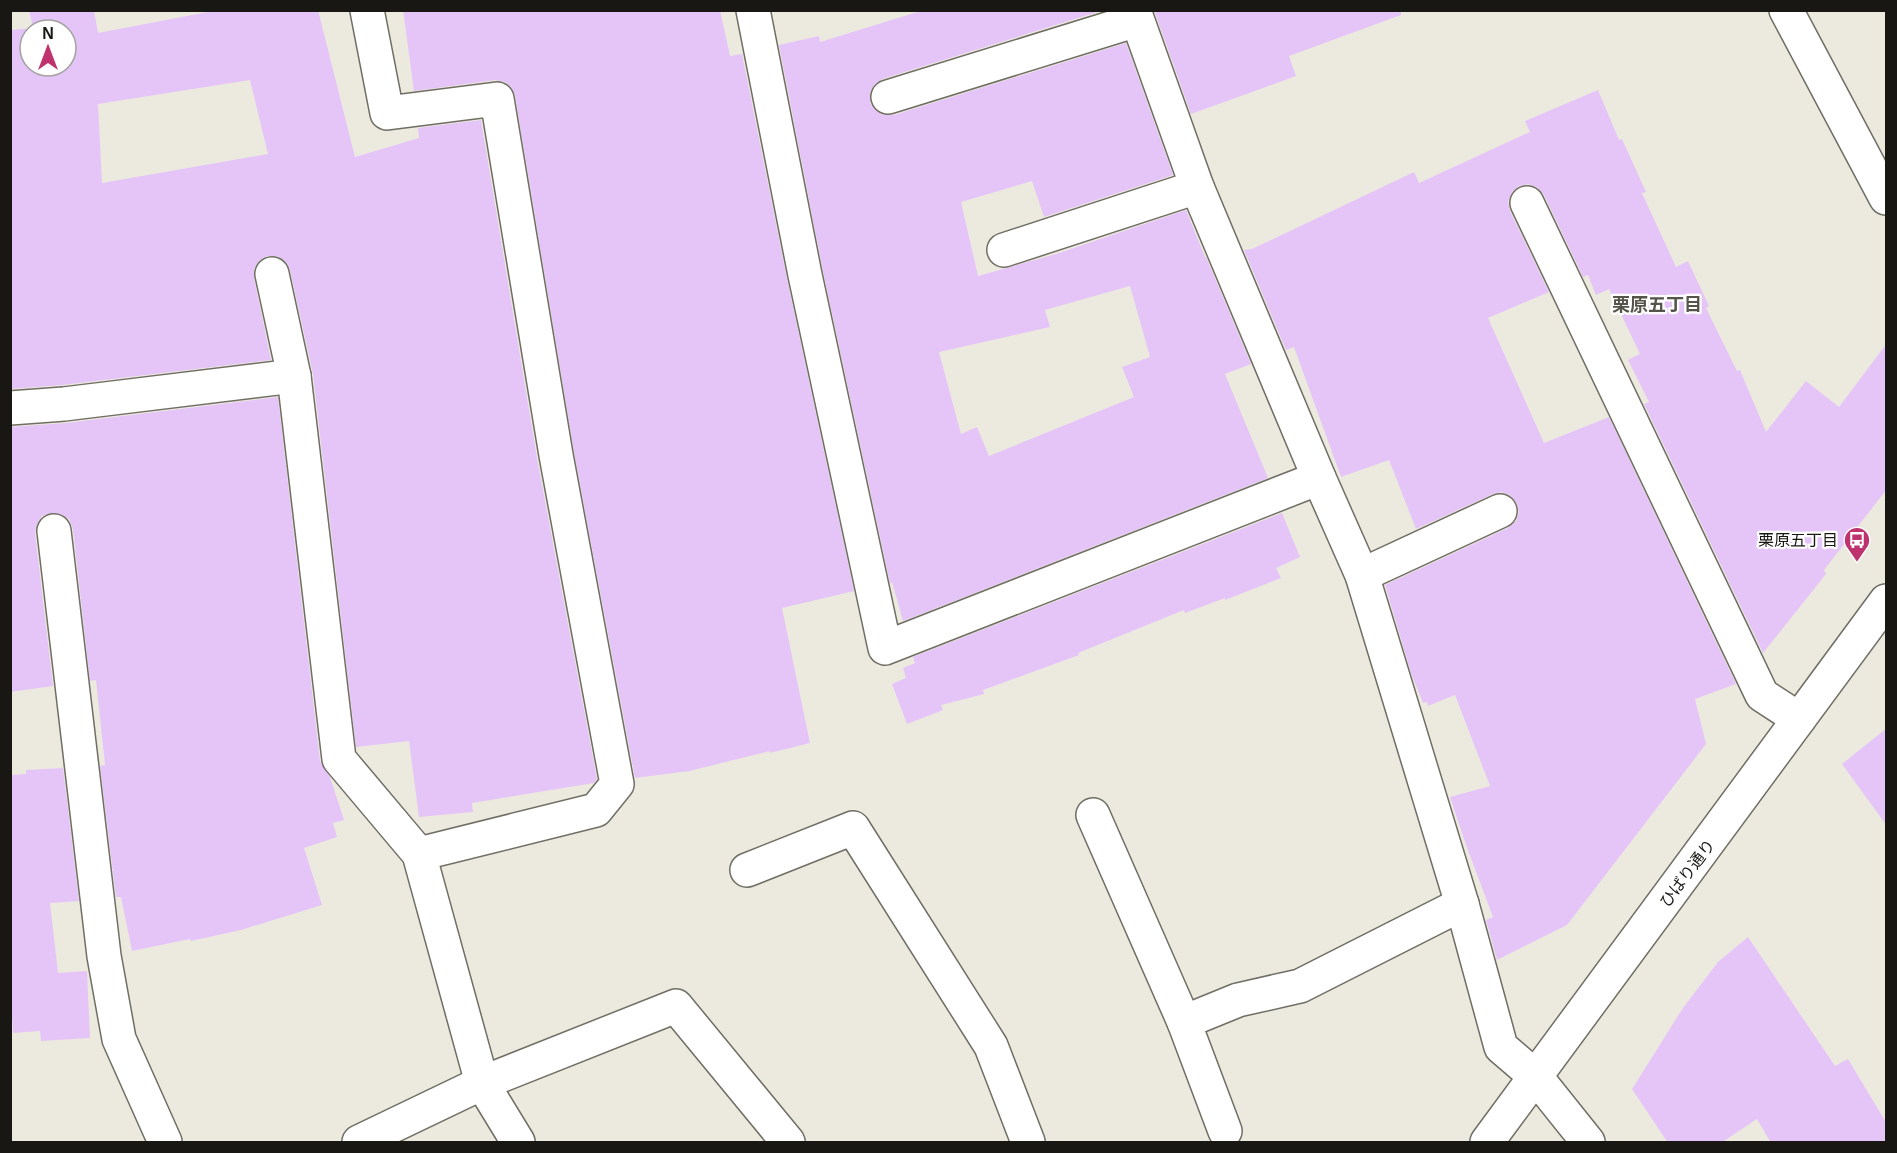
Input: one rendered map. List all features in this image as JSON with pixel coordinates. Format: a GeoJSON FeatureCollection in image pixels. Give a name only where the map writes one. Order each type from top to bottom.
{"type":"FeatureCollection","features":[{"type":"Feature","properties":{"kind":"street"},"geometry":{"type":"LineString","coordinates":[[368,10],[387,113],[497,99],[556,455],[617,784],[596,810],[419,854]]}},
{"type":"Feature","properties":{"kind":"street"},"geometry":{"type":"LineString","coordinates":[[753,10],[805,275],[885,648],[1319,478]]}},
{"type":"Feature","properties":{"kind":"street"},"geometry":{"type":"LineString","coordinates":[[1786,10],[1887,198]]}},
{"type":"Feature","properties":{"kind":"street"},"geometry":{"type":"LineString","coordinates":[[888,97],[1135,15],[1197,187],[1362,575],[1462,904],[1501,1047],[1536,1077],[1588,1143]]}},
{"type":"Feature","properties":{"kind":"street"},"geometry":{"type":"LineString","coordinates":[[1004,250],[1197,187]]}},
{"type":"Feature","properties":{"kind":"street"},"geometry":{"type":"LineString","coordinates":[[1527,203],[1762,695],[1799,719]]}},
{"type":"Feature","properties":{"kind":"street"},"geometry":{"type":"LineString","coordinates":[[272,274],[294,376],[339,759],[419,854],[482,1083],[518,1143]]}},
{"type":"Feature","properties":{"kind":"street"},"geometry":{"type":"LineString","coordinates":[[10,408],[64,405],[294,376]]}},
{"type":"Feature","properties":{"kind":"street"},"geometry":{"type":"LineString","coordinates":[[1362,575],[1500,511]]}},
{"type":"Feature","properties":{"kind":"street"},"geometry":{"type":"LineString","coordinates":[[54,531],[106,967],[119,1039],[165,1143]]}},
{"type":"Feature","properties":{"kind":"street","name":"ひばり通り"},"geometry":{"type":"LineString","coordinates":[[1487,1143],[1887,601]]}},
{"type":"Feature","properties":{"kind":"street"},"geometry":{"type":"LineString","coordinates":[[1093,815],[1184,1022],[1226,1131]]}},
{"type":"Feature","properties":{"kind":"street"},"geometry":{"type":"LineString","coordinates":[[747,870],[853,828],[992,1046],[1028,1143]]}},
{"type":"Feature","properties":{"kind":"street"},"geometry":{"type":"LineString","coordinates":[[1184,1022],[1238,1000],[1300,986],[1462,904]]}},
{"type":"Feature","properties":{"kind":"street"},"geometry":{"type":"LineString","coordinates":[[359,1143],[482,1083],[676,1006],[788,1143]]}},
{"type":"Feature","properties":{"kind":"building"},"geometry":{"type":"Polygon","coordinates":[[[29,10],[94,10],[98,33],[218,10],[318,10],[355,157],[419,138],[418,128],[481,120],[537,458],[597,779],[594,783],[472,803],[473,812],[419,817],[409,741],[356,747],[313,374],[290,270],[285,261],[277,256],[267,256],[259,261],[254,269],[271,360],[10,389],[10,30],[18,29],[18,78],[78,78],[78,18],[31,18],[29,10]],[[250,80],[98,104],[102,183],[268,154],[250,80]]]}},
{"type":"Feature","properties":{"kind":"building"},"geometry":{"type":"Polygon","coordinates":[[[403,10],[720,10],[730,56],[742,54],[787,279],[854,591],[782,608],[810,743],[689,771],[635,778],[574,452],[515,95],[505,82],[495,80],[414,91],[403,10]]]}},
{"type":"Feature","properties":{"kind":"building"},"geometry":{"type":"Polygon","coordinates":[[[924,10],[1104,10],[882,79],[870,92],[870,103],[876,111],[883,115],[894,115],[1126,43],[1173,175],[1044,217],[1032,181],[961,202],[978,276],[1056,254],[1186,210],[1251,364],[1225,374],[1268,478],[903,621],[892,582],[890,583],[823,271],[779,45],[819,36],[820,42],[924,10]],[[1130,286],[1045,310],[1050,327],[939,352],[961,434],[977,427],[989,456],[1134,397],[1122,367],[1150,357],[1130,286]]]}},
{"type":"Feature","properties":{"kind":"building"},"geometry":{"type":"Polygon","coordinates":[[[1154,10],[1401,10],[1401,15],[1289,56],[1296,76],[1191,114],[1154,10]]]}},
{"type":"Feature","properties":{"kind":"building"},"geometry":{"type":"Polygon","coordinates":[[[1598,90],[1619,140],[1622,139],[1646,192],[1642,193],[1676,267],[1688,261],[1709,306],[1706,308],[1737,371],[1740,370],[1766,432],[1806,381],[1839,407],[1887,343],[1887,489],[1824,570],[1826,574],[1763,653],[1644,404],[1649,402],[1628,360],[1640,354],[1609,289],[1596,295],[1588,275],[1583,277],[1544,195],[1538,188],[1528,184],[1519,186],[1512,192],[1508,201],[1510,211],[1549,292],[1488,318],[1544,443],[1609,417],[1736,684],[1695,699],[1706,744],[1567,925],[1497,960],[1486,920],[1493,917],[1450,797],[1490,786],[1455,695],[1428,706],[1427,702],[1423,703],[1411,673],[1385,585],[1508,528],[1516,521],[1519,512],[1517,504],[1510,495],[1501,492],[1416,529],[1389,460],[1341,477],[1294,347],[1286,350],[1244,250],[1252,249],[1414,172],[1419,183],[1530,132],[1525,121],[1598,90]]]}},
{"type":"Feature","properties":{"kind":"building"},"geometry":{"type":"Polygon","coordinates":[[[278,397],[320,761],[330,777],[344,820],[333,823],[337,837],[304,848],[322,905],[241,930],[132,951],[121,897],[116,897],[100,766],[105,765],[96,680],[90,681],[73,529],[69,519],[61,514],[51,513],[42,516],[35,533],[53,686],[10,692],[10,427],[66,423],[278,397]]]}},
{"type":"Feature","properties":{"kind":"building"},"geometry":{"type":"Polygon","coordinates":[[[1282,513],[1300,557],[1276,568],[1281,578],[1225,600],[1225,598],[1185,613],[1184,610],[1078,653],[1079,655],[983,690],[984,694],[941,705],[943,710],[907,724],[892,684],[906,678],[903,668],[915,663],[913,657],[1282,513]]]}},
{"type":"Feature","properties":{"kind":"building"},"geometry":{"type":"Polygon","coordinates":[[[1887,728],[1887,826],[1842,764],[1887,728]]]}},
{"type":"Feature","properties":{"kind":"building"},"geometry":{"type":"Polygon","coordinates":[[[63,768],[79,901],[50,903],[58,973],[87,971],[90,1038],[41,1041],[40,1031],[13,1033],[10,984],[10,775],[26,774],[26,770],[63,768]]]}},
{"type":"Feature","properties":{"kind":"building"},"geometry":{"type":"Polygon","coordinates":[[[1748,937],[1835,1066],[1848,1059],[1887,1124],[1887,1143],[1771,1143],[1757,1119],[1721,1143],[1668,1143],[1632,1089],[1683,1008],[1718,962],[1748,937]]]}},
{"type":"Feature","properties":{"kind":"place","name":"栗原五丁目"},"geometry":{"type":"Point","coordinates":[1857,563]}},
{"type":"Feature","properties":{"kind":"district","name":"栗原五丁目"},"geometry":{"type":"Point","coordinates":[1657,305]}}]}
